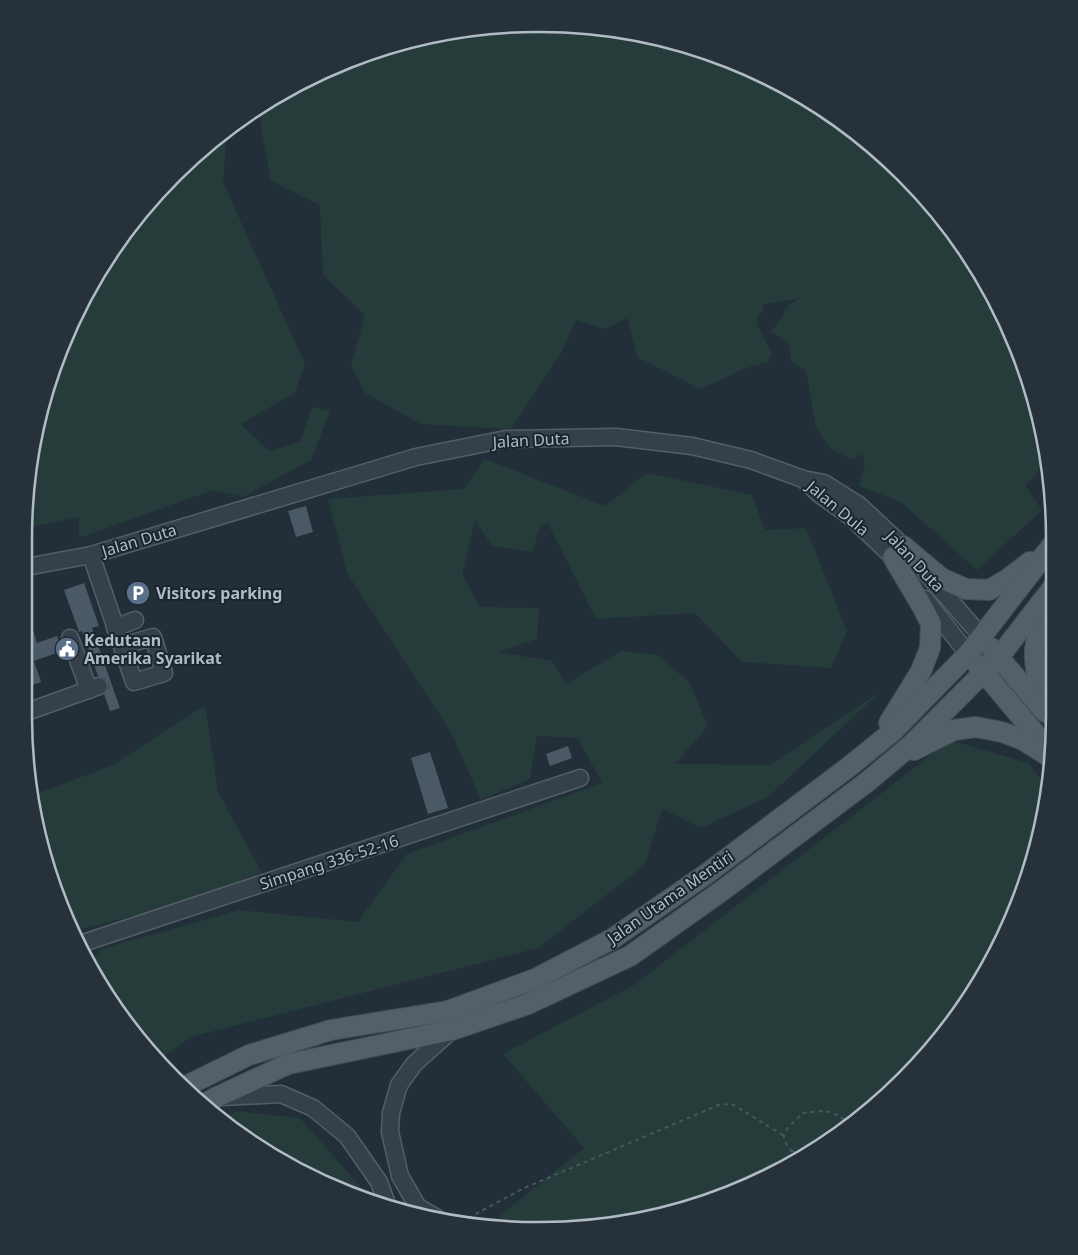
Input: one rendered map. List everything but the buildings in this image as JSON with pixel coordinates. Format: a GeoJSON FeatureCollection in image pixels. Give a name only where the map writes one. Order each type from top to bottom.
{"type":"FeatureCollection","features":[{"type":"Feature","properties":{"kind":"main road"},"geometry":{"type":"LineString","coordinates":[[898,552],[941,578],[966,589],[989,590],[1008,579],[1046,549]]}},
{"type":"Feature","properties":{"kind":"main road"},"geometry":{"type":"LineString","coordinates":[[875,746],[921,671],[930,648],[931,624],[898,552]]}},
{"type":"Feature","properties":{"kind":"main road","name":"Jalan Utama Mentiri"},"geometry":{"type":"LineString","coordinates":[[191,1084],[249,1055],[331,1030],[448,1012],[535,979],[612,939],[705,875],[892,732],[968,654],[1046,553]]}},
{"type":"Feature","properties":{"kind":"main road","name":"Jalan Utama Mentiri"},"geometry":{"type":"LineString","coordinates":[[211,1100],[288,1064],[452,1030],[528,1004],[630,956],[723,890],[867,782],[910,746],[999,657],[1046,596]]}},
{"type":"Feature","properties":{"kind":"main road"},"geometry":{"type":"LineString","coordinates":[[1046,618],[1035,648],[1036,670],[1046,701]]}},
{"type":"Feature","properties":{"kind":"main road"},"geometry":{"type":"LineString","coordinates":[[982,637],[1046,712]]}},
{"type":"Feature","properties":{"kind":"main road"},"geometry":{"type":"LineString","coordinates":[[968,654],[1044,744]]}},
{"type":"Feature","properties":{"kind":"main road"},"geometry":{"type":"LineString","coordinates":[[892,761],[954,730],[976,727],[1002,732],[1023,740],[1044,753]]}},
{"type":"Feature","properties":{"kind":"street","name":"Jalan Duta"},"geometry":{"type":"LineString","coordinates":[[32,567],[91,555],[416,457],[506,439],[616,437],[692,446],[752,460],[803,478]]}},
{"type":"Feature","properties":{"kind":"street","name":"Jalan Dula"},"geometry":{"type":"LineString","coordinates":[[803,478],[819,494],[898,552],[968,654]]}},
{"type":"Feature","properties":{"kind":"street","name":"Jalan Duta"},"geometry":{"type":"LineString","coordinates":[[898,552],[982,637]]}},
{"type":"Feature","properties":{"kind":"street"},"geometry":{"type":"LineString","coordinates":[[91,555],[122,646]]}},
{"type":"Feature","properties":{"kind":"street"},"geometry":{"type":"LineString","coordinates":[[115,628],[135,620]]}},
{"type":"Feature","properties":{"kind":"street"},"geometry":{"type":"LineString","coordinates":[[32,711],[94,688],[70,638]]}},
{"type":"Feature","properties":{"kind":"street","name":"Simpang 336-52-16"},"geometry":{"type":"LineString","coordinates":[[86,942],[580,778]]}},
{"type":"Feature","properties":{"kind":"street"},"geometry":{"type":"LineString","coordinates":[[420,1208],[400,1176],[390,1132],[391,1113],[399,1085],[414,1064],[452,1030]]}},
{"type":"Feature","properties":{"kind":"street"},"geometry":{"type":"LineString","coordinates":[[211,1100],[281,1094],[313,1108],[347,1136],[379,1182],[385,1199]]}},
{"type":"Feature","properties":{"kind":"path"},"geometry":{"type":"LineString","coordinates":[[471,1218],[522,1189],[721,1104],[734,1105],[784,1136]]}},
{"type":"Feature","properties":{"kind":"path"},"geometry":{"type":"LineString","coordinates":[[796,1153],[791,1150],[784,1136],[786,1131],[803,1113],[824,1111],[839,1115],[844,1120]]}},
{"type":"Feature","properties":{"kind":"path"},"geometry":{"type":"LineString","coordinates":[[789,1157],[791,1150]]}},
{"type":"Feature","properties":{"kind":"green space"},"geometry":{"type":"Polygon","coordinates":[[[539,32],[605,37],[638,42],[670,50],[702,59],[733,71],[792,100],[847,137],[897,181],[941,231],[978,286],[1007,345],[1019,376],[1036,440],[1040,470],[1025,485],[1042,510],[977,570],[901,502],[859,486],[865,465],[863,454],[851,459],[832,450],[816,428],[806,371],[791,362],[789,344],[771,331],[784,316],[785,308],[800,298],[762,305],[764,311],[757,317],[758,327],[772,353],[768,362],[746,368],[701,389],[637,357],[627,318],[605,329],[576,320],[562,351],[511,429],[421,424],[365,393],[351,365],[365,315],[323,275],[320,205],[271,181],[259,117],[286,100],[345,71],[376,59],[440,42],[473,37],[539,32]]]}},
{"type":"Feature","properties":{"kind":"green space"},"geometry":{"type":"Polygon","coordinates":[[[244,128],[226,142],[223,182],[305,364],[295,393],[241,424],[269,451],[300,442],[312,407],[330,411],[311,460],[243,497],[213,490],[79,538],[79,517],[33,526],[42,440],[59,376],[71,345],[100,286],[137,231],[181,181],[205,158],[244,128]]]}},
{"type":"Feature","properties":{"kind":"green space"},"geometry":{"type":"Polygon","coordinates":[[[485,459],[605,506],[647,473],[752,495],[765,530],[806,528],[847,631],[831,668],[742,662],[695,613],[596,619],[547,522],[538,531],[533,552],[492,546],[475,520],[462,574],[480,607],[539,608],[537,639],[497,652],[552,661],[566,684],[621,651],[658,655],[689,682],[708,726],[675,764],[771,765],[881,691],[768,797],[701,828],[662,809],[645,865],[538,948],[191,1037],[164,1056],[137,1024],[100,969],[94,958],[101,949],[240,910],[358,922],[407,854],[602,783],[578,738],[537,736],[530,779],[481,800],[451,732],[347,573],[328,499],[464,489],[485,459]]]}},
{"type":"Feature","properties":{"kind":"green space"},"geometry":{"type":"Polygon","coordinates":[[[205,705],[218,792],[262,873],[147,913],[80,929],[59,879],[42,815],[39,793],[113,765],[205,705]]]}},
{"type":"Feature","properties":{"kind":"green space"},"geometry":{"type":"Polygon","coordinates":[[[950,740],[1028,763],[1041,780],[1036,815],[1019,879],[1007,910],[978,969],[941,1024],[920,1050],[873,1097],[847,1118],[792,1155],[733,1184],[702,1196],[638,1213],[605,1218],[539,1222],[510,1221],[498,1217],[584,1148],[503,1054],[634,985],[950,740]]]}},
{"type":"Feature","properties":{"kind":"green space"},"geometry":{"type":"Polygon","coordinates":[[[236,1111],[300,1118],[365,1192],[286,1155],[229,1116],[236,1111]]]}},
{"type":"Feature","properties":{"kind":"place","name":"Visitors parking"},"geometry":{"type":"Point","coordinates":[138,593]}},
{"type":"Feature","properties":{"kind":"place","name":"Kedutaan Amerika Syarikat"},"geometry":{"type":"Point","coordinates":[67,649]}}]}
